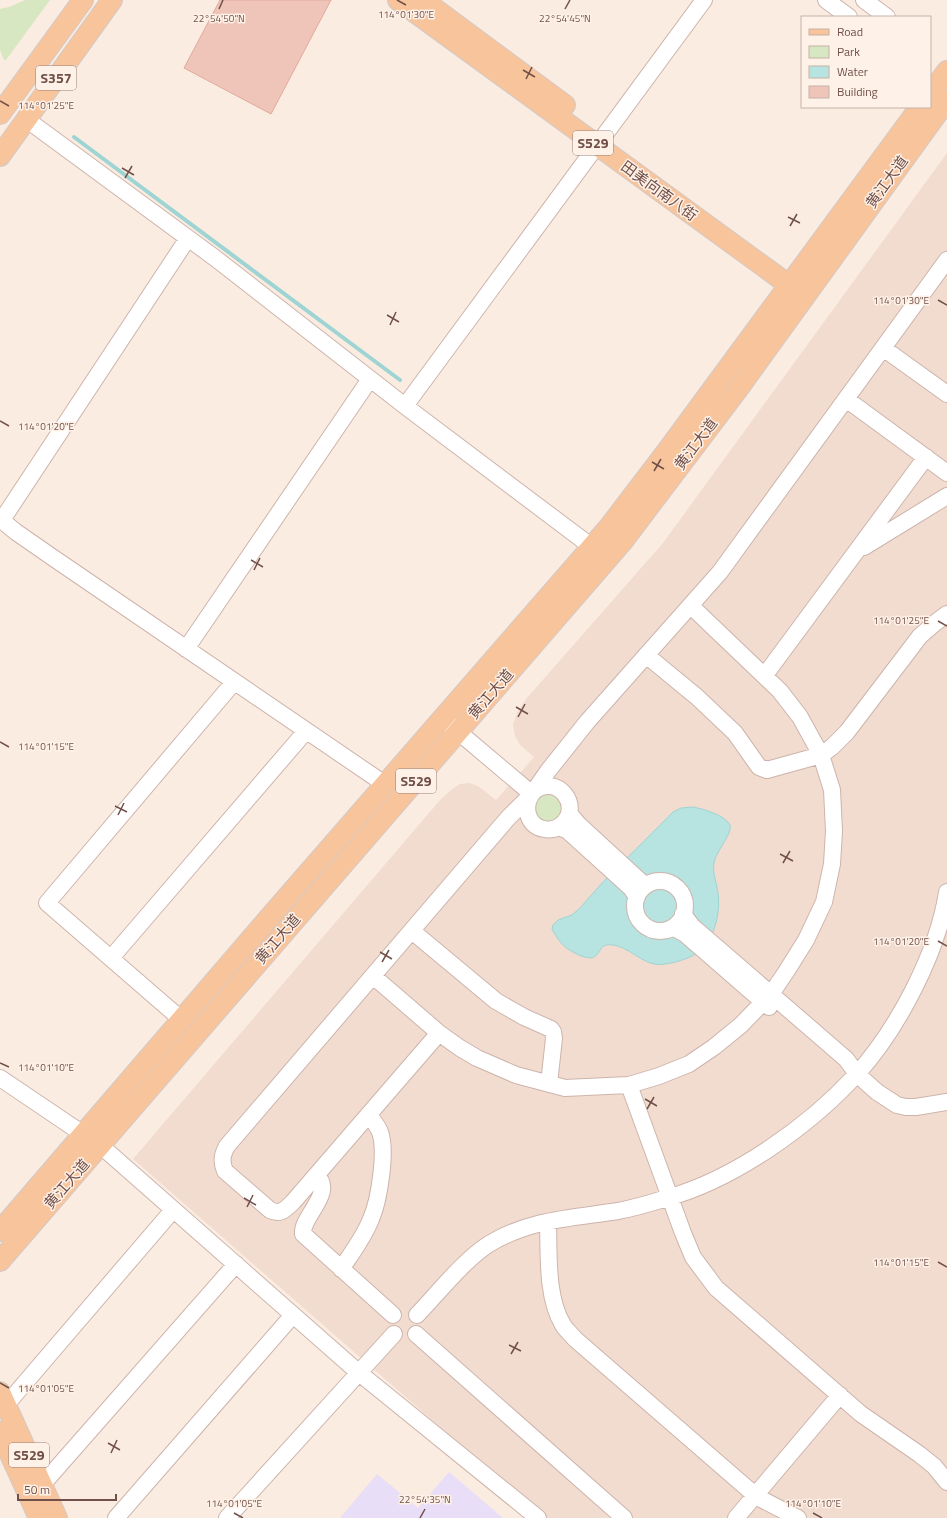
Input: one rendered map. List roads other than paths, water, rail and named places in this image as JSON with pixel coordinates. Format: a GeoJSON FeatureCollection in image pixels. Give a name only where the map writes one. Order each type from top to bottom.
{"type":"FeatureCollection","features":[{"type":"Feature","properties":{"kind":"main road","name":"S357"},"geometry":{"type":"LineString","coordinates":[[0,114],[83,0]]}},
{"type":"Feature","properties":{"kind":"main road","name":"S357"},"geometry":{"type":"LineString","coordinates":[[0,156],[112,0]]}},
{"type":"Feature","properties":{"kind":"main road","name":"田美向南八街"},"geometry":{"type":"LineString","coordinates":[[398,0],[601,140],[808,292]]}},
{"type":"Feature","properties":{"kind":"main road","name":"田美向南八街"},"geometry":{"type":"LineString","coordinates":[[422,0],[601,140]]}},
{"type":"Feature","properties":{"kind":"main road"},"geometry":{"type":"LineString","coordinates":[[931,93],[947,71]]}},
{"type":"Feature","properties":{"kind":"main road","name":"黄江大道"},"geometry":{"type":"LineString","coordinates":[[0,1261],[623,541],[733,395],[947,100]]}},
{"type":"Feature","properties":{"kind":"main road","name":"黄江大道"},"geometry":{"type":"LineString","coordinates":[[0,1231],[609,527],[667,451],[919,108]]}},
{"type":"Feature","properties":{"kind":"main road","name":"S529"},"geometry":{"type":"LineString","coordinates":[[3,1399],[57,1518]]}},
{"type":"Feature","properties":{"kind":"main road","name":"S529"},"geometry":{"type":"LineString","coordinates":[[0,1432],[39,1518]]}},
{"type":"Feature","properties":{"kind":"street"},"geometry":{"type":"LineString","coordinates":[[405,406],[704,0]]}},
{"type":"Feature","properties":{"kind":"street"},"geometry":{"type":"LineString","coordinates":[[826,0],[848,16]]}},
{"type":"Feature","properties":{"kind":"street"},"geometry":{"type":"LineString","coordinates":[[864,0],[886,16]]}},
{"type":"Feature","properties":{"kind":"street"},"geometry":{"type":"LineString","coordinates":[[26,120],[188,238],[405,406],[592,547]]}},
{"type":"Feature","properties":{"kind":"street"},"geometry":{"type":"LineString","coordinates":[[188,238],[1,520],[52,558],[386,785]]}},
{"type":"Feature","properties":{"kind":"street"},"geometry":{"type":"LineString","coordinates":[[439,1033],[286,1209],[275,1213],[225,1171],[222,1164],[222,1155],[227,1146],[508,818],[532,794],[544,786],[550,786],[559,789],[564,793],[569,801],[569,813],[566,820],[559,827],[553,829],[538,827],[532,821],[527,810],[528,802],[532,794],[577,734],[720,572],[947,260]]}},
{"type":"Feature","properties":{"kind":"street"},"geometry":{"type":"LineString","coordinates":[[883,348],[947,394]]}},
{"type":"Feature","properties":{"kind":"street"},"geometry":{"type":"LineString","coordinates":[[186,649],[370,379]]}},
{"type":"Feature","properties":{"kind":"street"},"geometry":{"type":"LineString","coordinates":[[846,399],[947,473]]}},
{"type":"Feature","properties":{"kind":"street"},"geometry":{"type":"LineString","coordinates":[[765,675],[926,457]]}},
{"type":"Feature","properties":{"kind":"street"},"geometry":{"type":"LineString","coordinates":[[856,552],[947,496]]}},
{"type":"Feature","properties":{"kind":"street"},"geometry":{"type":"LineString","coordinates":[[373,976],[439,1033],[477,1058],[516,1075],[565,1088],[629,1085],[659,1076],[689,1064],[719,1043],[740,1025],[767,998],[786,972],[806,940],[824,902],[832,864],[834,831],[832,790],[821,755],[800,717],[780,690],[691,606]]}},
{"type":"Feature","properties":{"kind":"street"},"geometry":{"type":"LineString","coordinates":[[646,655],[697,697],[730,729],[763,770],[772,770],[821,755],[832,748],[847,732],[920,636],[947,614]]}},
{"type":"Feature","properties":{"kind":"street"},"geometry":{"type":"LineString","coordinates":[[182,1020],[47,903],[234,682]]}},
{"type":"Feature","properties":{"kind":"street"},"geometry":{"type":"LineString","coordinates":[[444,719],[532,794]]}},
{"type":"Feature","properties":{"kind":"street"},"geometry":{"type":"LineString","coordinates":[[111,958],[306,731]]}},
{"type":"Feature","properties":{"kind":"street"},"geometry":{"type":"LineString","coordinates":[[569,813],[630,888],[642,891]]}},
{"type":"Feature","properties":{"kind":"street"},"geometry":{"type":"LineString","coordinates":[[559,827],[568,831],[605,858]]}},
{"type":"Feature","properties":{"kind":"street"},"geometry":{"type":"LineString","coordinates":[[672,928],[683,914],[683,898],[675,886],[667,882],[659,882],[642,891],[635,904],[636,912],[644,925],[658,931],[672,928],[681,931],[706,945],[767,998],[846,1059],[856,1074],[888,1100],[906,1107],[916,1107],[947,1102]]}},
{"type":"Feature","properties":{"kind":"street"},"geometry":{"type":"LineString","coordinates":[[417,1315],[474,1255],[490,1244],[522,1228],[569,1217],[620,1211],[670,1197],[701,1186],[726,1174],[772,1147],[806,1122],[856,1074],[878,1046],[896,1019],[931,952],[944,910],[947,892]]}},
{"type":"Feature","properties":{"kind":"street"},"geometry":{"type":"LineString","coordinates":[[683,914],[706,945]]}},
{"type":"Feature","properties":{"kind":"street"},"geometry":{"type":"LineString","coordinates":[[412,931],[496,1001],[524,1017],[551,1029],[554,1038],[549,1084]]}},
{"type":"Feature","properties":{"kind":"street"},"geometry":{"type":"LineString","coordinates":[[0,1078],[83,1134]]}},
{"type":"Feature","properties":{"kind":"street"},"geometry":{"type":"LineString","coordinates":[[629,1085],[693,1257],[716,1288],[861,1414],[934,1466],[947,1482]]}},
{"type":"Feature","properties":{"kind":"street"},"geometry":{"type":"LineString","coordinates":[[342,1269],[371,1219],[380,1189],[383,1159],[381,1134],[375,1122],[368,1115]]}},
{"type":"Feature","properties":{"kind":"street"},"geometry":{"type":"LineString","coordinates":[[100,1146],[358,1372],[538,1518]]}},
{"type":"Feature","properties":{"kind":"street"},"geometry":{"type":"LineString","coordinates":[[316,1174],[321,1181],[322,1189],[319,1200],[304,1226],[303,1234],[393,1315]]}},
{"type":"Feature","properties":{"kind":"street"},"geometry":{"type":"LineString","coordinates":[[3,1399],[173,1210]]}},
{"type":"Feature","properties":{"kind":"street"},"geometry":{"type":"LineString","coordinates":[[548,1222],[550,1282],[555,1305],[563,1325],[575,1339],[756,1495],[780,1510],[798,1518]]}},
{"type":"Feature","properties":{"kind":"street"},"geometry":{"type":"LineString","coordinates":[[42,1485],[236,1264]]}},
{"type":"Feature","properties":{"kind":"street"},"geometry":{"type":"LineString","coordinates":[[405,1309],[417,1315],[420,1325],[416,1334],[412,1338],[405,1340],[397,1338],[390,1324],[393,1315],[400,1310],[405,1309]]}},
{"type":"Feature","properties":{"kind":"street"},"geometry":{"type":"LineString","coordinates":[[116,1518],[294,1315]]}},
{"type":"Feature","properties":{"kind":"street"},"geometry":{"type":"LineString","coordinates":[[227,1518],[394,1334]]}},
{"type":"Feature","properties":{"kind":"street"},"geometry":{"type":"LineString","coordinates":[[416,1334],[624,1518]]}},
{"type":"Feature","properties":{"kind":"street"},"geometry":{"type":"LineString","coordinates":[[736,1518],[840,1395]]}},
{"type":"Feature","properties":{"kind":"water"},"geometry":{"type":"Polygon","coordinates":[[[693,807],[719,815],[730,825],[727,838],[717,854],[714,863],[719,901],[717,919],[711,936],[701,950],[694,955],[676,962],[658,964],[645,961],[620,947],[613,945],[605,945],[597,955],[587,958],[572,952],[559,941],[552,929],[553,925],[558,920],[572,915],[580,908],[602,883],[673,812],[681,808],[693,807]]]}},
{"type":"Feature","properties":{"kind":"waterway"},"geometry":{"type":"LineString","coordinates":[[74,137],[400,380]]}}]}
